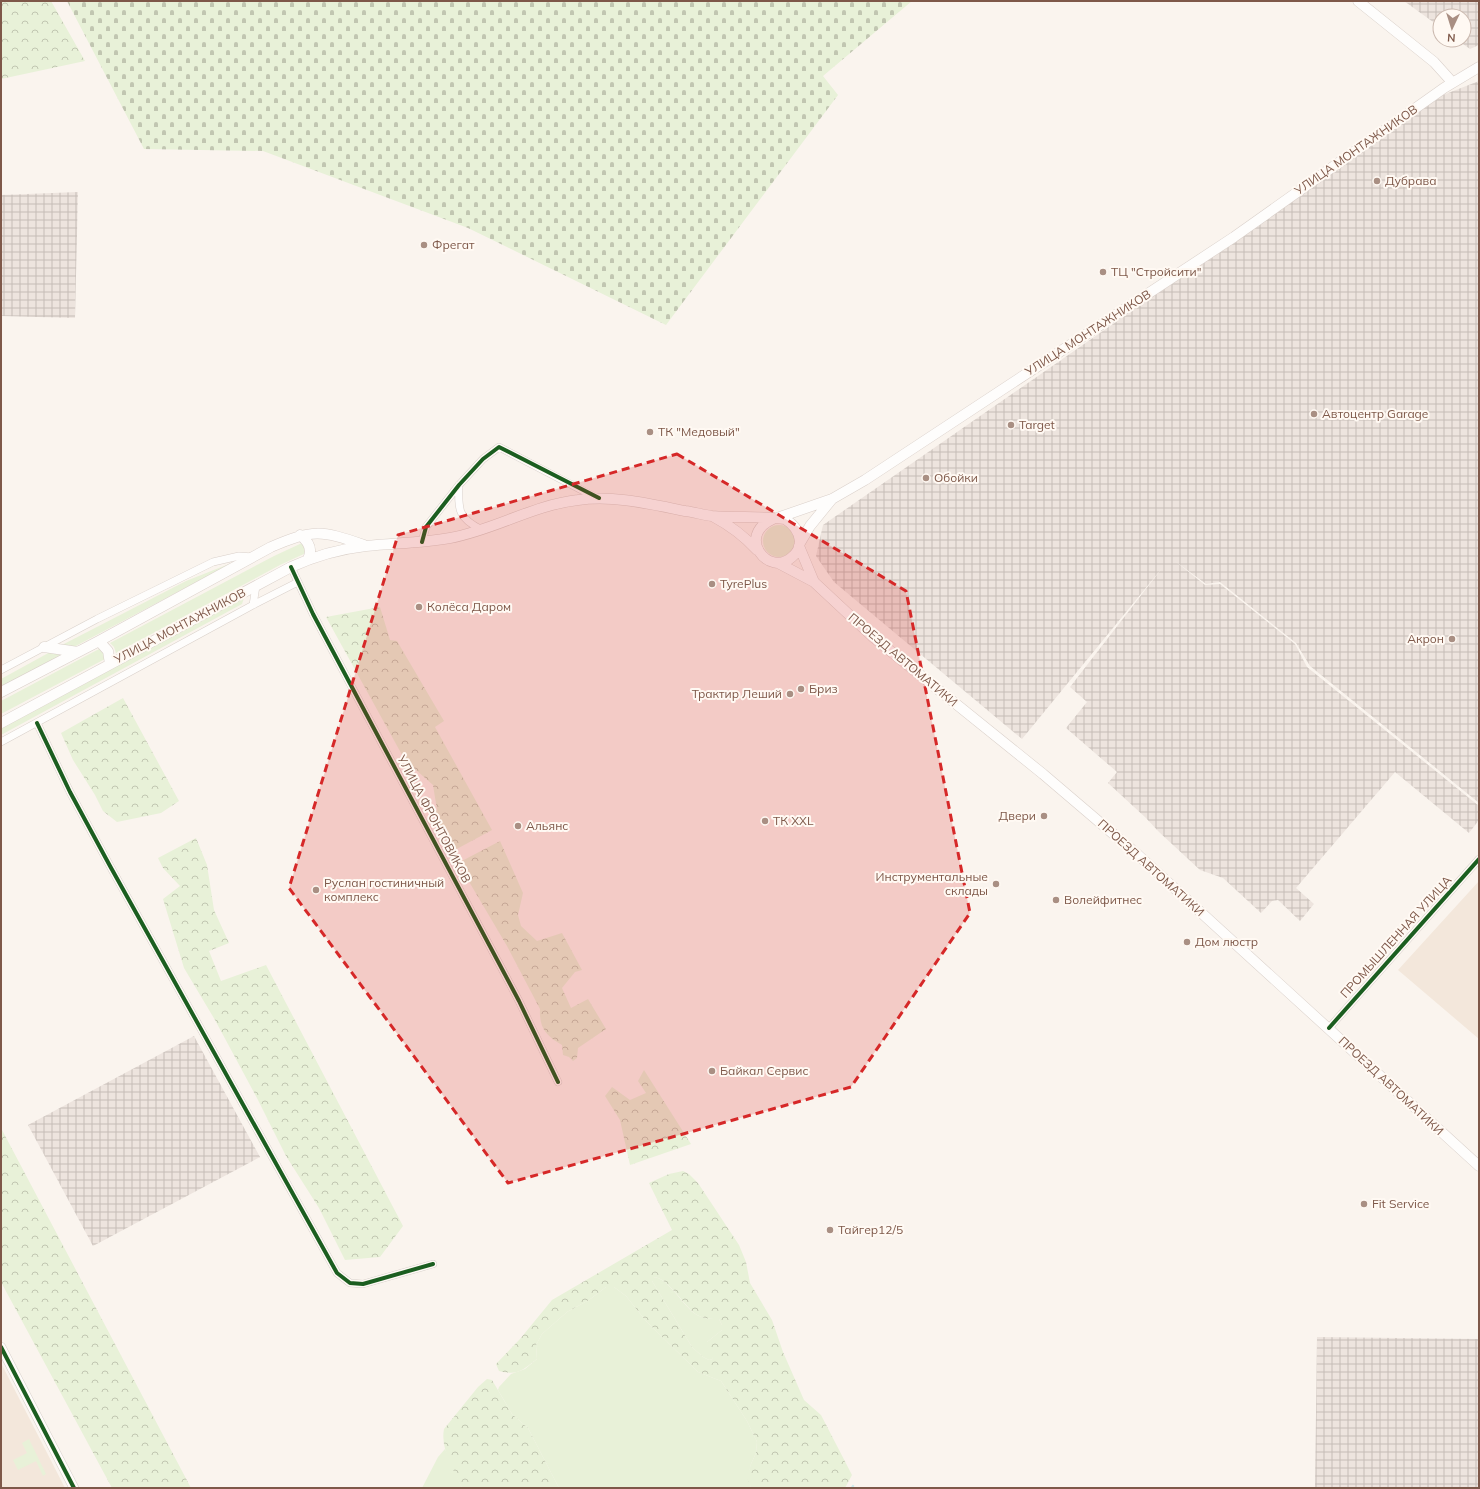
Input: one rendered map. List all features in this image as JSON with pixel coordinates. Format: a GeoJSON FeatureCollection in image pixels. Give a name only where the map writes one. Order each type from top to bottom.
{"type":"FeatureCollection","features":[{"type":"Feature","properties":{"kind":"main road"},"geometry":{"type":"LineString","coordinates":[[1358,1],[1434,62],[1452,82]]}},
{"type":"Feature","properties":{"kind":"main road","name":"УЛИЦА МОНТАЖНИКОВ"},"geometry":{"type":"LineString","coordinates":[[1,723],[290,567],[327,553],[366,546],[422,542],[451,538],[482,530],[554,505],[576,500],[599,498],[638,502],[712,516],[775,518],[832,499],[871,476],[1234,237],[1452,82],[1479,67]]}},
{"type":"Feature","properties":{"kind":"main road","name":"УЛИЦА МОНТАЖНИКОВ"},"geometry":{"type":"LineString","coordinates":[[799,544],[810,526],[832,499]]}},
{"type":"Feature","properties":{"kind":"main road","name":"УЛИЦА МОНТАЖНИКОВ"},"geometry":{"type":"LineString","coordinates":[[712,516],[731,526],[745,537],[757,550]]}},
{"type":"Feature","properties":{"kind":"main road"},"geometry":{"type":"LineString","coordinates":[[775,518],[784,520],[791,523],[796,528],[799,535],[799,544],[796,553],[785,561],[778,563],[766,559],[757,550],[756,540],[758,530],[764,523],[775,518]]}},
{"type":"Feature","properties":{"kind":"main road","name":"УЛИЦА МОНТАЖНИКОВ"},"geometry":{"type":"LineString","coordinates":[[1,692],[99,641],[271,547],[300,535],[325,534],[338,536],[366,546]]}},
{"type":"Feature","properties":{"kind":"main road"},"geometry":{"type":"LineString","coordinates":[[300,535],[307,540],[309,546],[311,553],[308,559]]}},
{"type":"Feature","properties":{"kind":"main road","name":"ПРОЕЗД АВТОМАТИКИ"},"geometry":{"type":"LineString","coordinates":[[799,544],[814,582]]}},
{"type":"Feature","properties":{"kind":"main road","name":"ПРОЕЗД АВТОМАТИКИ"},"geometry":{"type":"LineString","coordinates":[[778,563],[814,582],[873,637],[1043,774],[1132,850],[1479,1166]]}},
{"type":"Feature","properties":{"kind":"main road"},"geometry":{"type":"LineString","coordinates":[[99,641],[108,651],[110,664]]}},
{"type":"Feature","properties":{"kind":"main road"},"geometry":{"type":"LineString","coordinates":[[44,647],[78,652]]}},
{"type":"Feature","properties":{"kind":"street"},"geometry":{"type":"LineString","coordinates":[[422,542],[426,526],[459,485],[499,446],[599,498]]}},
{"type":"Feature","properties":{"kind":"street"},"geometry":{"type":"LineString","coordinates":[[459,485],[460,510],[468,523],[482,530]]}},
{"type":"Feature","properties":{"kind":"street"},"geometry":{"type":"LineString","coordinates":[[1,670],[97,619],[213,562],[238,556],[253,557]]}},
{"type":"Feature","properties":{"kind":"street","name":"УЛИЦА ФРОНТОВИКОВ"},"geometry":{"type":"LineString","coordinates":[[290,567],[313,614],[519,1001],[558,1082]]}},
{"type":"Feature","properties":{"kind":"street"},"geometry":{"type":"LineString","coordinates":[[1,742],[298,582]]}},
{"type":"Feature","properties":{"kind":"street"},"geometry":{"type":"LineString","coordinates":[[253,605],[256,586]]}},
{"type":"Feature","properties":{"kind":"street"},"geometry":{"type":"LineString","coordinates":[[37,723],[70,792],[112,870],[337,1273],[350,1283],[363,1284],[433,1264]]}},
{"type":"Feature","properties":{"kind":"street","name":"ПРОМЫШЛЕННАЯ УЛИЦА"},"geometry":{"type":"LineString","coordinates":[[1329,1028],[1479,859]]}},
{"type":"Feature","properties":{"kind":"street"},"geometry":{"type":"LineString","coordinates":[[1,1347],[74,1488]]}},
{"type":"Feature","properties":{"kind":"highlighted area"},"geometry":{"type":"Polygon","coordinates":[[[677,454],[906,591],[970,913],[851,1087],[508,1183],[289,888],[398,535],[677,454]]]}},
{"type":"Feature","properties":{"kind":"shaded area"},"geometry":{"type":"Polygon","coordinates":[[[1404,1],[1479,1],[1479,45],[1470,49],[1469,48],[1472,48],[1472,8],[1432,8],[1432,21],[1404,1]]]}},
{"type":"Feature","properties":{"kind":"shaded area"},"geometry":{"type":"Polygon","coordinates":[[[1479,81],[1479,803],[1310,666],[1296,643],[1220,582],[1206,584],[1175,561],[1205,585],[1220,584],[1295,644],[1307,667],[1479,806],[1479,820],[1469,833],[1395,772],[1296,888],[1314,904],[1300,921],[1278,900],[1272,901],[1261,913],[1223,878],[1200,870],[1159,832],[1108,783],[1117,772],[1066,728],[1087,702],[1070,687],[1163,567],[1022,739],[834,582],[816,556],[823,525],[1443,95],[1479,81]]]}},
{"type":"Feature","properties":{"kind":"shaded area"},"geometry":{"type":"Polygon","coordinates":[[[78,192],[75,318],[1,316],[1,195],[78,192]]]}},
{"type":"Feature","properties":{"kind":"shaded area"},"geometry":{"type":"Polygon","coordinates":[[[1479,881],[1479,1039],[1398,970],[1479,881]]]}},
{"type":"Feature","properties":{"kind":"shaded area"},"geometry":{"type":"Polygon","coordinates":[[[194,1036],[260,1157],[93,1246],[28,1125],[194,1036]]]}},
{"type":"Feature","properties":{"kind":"shaded area"},"geometry":{"type":"Polygon","coordinates":[[[1317,1337],[1479,1339],[1479,1488],[1315,1488],[1317,1337]]]}},
{"type":"Feature","properties":{"kind":"shaded area"},"geometry":{"type":"Polygon","coordinates":[[[1,1363],[65,1488],[1,1488],[1,1363]]]}},
{"type":"Feature","properties":{"kind":"green space"},"geometry":{"type":"Polygon","coordinates":[[[1,1],[51,1],[85,61],[1,79],[1,1]]]}},
{"type":"Feature","properties":{"kind":"green space"},"geometry":{"type":"Polygon","coordinates":[[[67,1],[912,1],[823,76],[838,95],[666,325],[468,228],[263,151],[144,149],[67,1]]]}},
{"type":"Feature","properties":{"kind":"green space"},"geometry":{"type":"Polygon","coordinates":[[[776,525],[782,525],[791,529],[795,541],[791,553],[782,557],[776,557],[767,553],[763,544],[763,538],[767,529],[776,525]]]}},
{"type":"Feature","properties":{"kind":"green space"},"geometry":{"type":"Polygon","coordinates":[[[302,543],[305,545],[306,553],[280,565],[116,653],[114,647],[110,643],[274,556],[302,543]]]}},
{"type":"Feature","properties":{"kind":"green space"},"geometry":{"type":"Polygon","coordinates":[[[234,562],[72,648],[60,646],[186,581],[234,562]]]}},
{"type":"Feature","properties":{"kind":"green space"},"geometry":{"type":"Polygon","coordinates":[[[244,598],[242,604],[1,735],[1,728],[244,598]]]}},
{"type":"Feature","properties":{"kind":"green space"},"geometry":{"type":"Polygon","coordinates":[[[380,607],[390,640],[397,641],[444,721],[435,727],[492,830],[453,851],[432,812],[437,810],[433,785],[416,770],[412,773],[326,617],[380,607]]]}},
{"type":"Feature","properties":{"kind":"green space"},"geometry":{"type":"Polygon","coordinates":[[[99,649],[103,650],[105,659],[1,714],[1,701],[99,649]]]}},
{"type":"Feature","properties":{"kind":"green space"},"geometry":{"type":"Polygon","coordinates":[[[52,651],[65,653],[1,687],[1,679],[52,651]]]}},
{"type":"Feature","properties":{"kind":"green space"},"geometry":{"type":"Polygon","coordinates":[[[123,698],[179,801],[161,813],[117,822],[103,811],[95,795],[73,760],[61,733],[123,698]]]}},
{"type":"Feature","properties":{"kind":"green space"},"geometry":{"type":"Polygon","coordinates":[[[196,838],[207,865],[214,910],[229,943],[209,951],[221,981],[266,965],[403,1226],[380,1257],[345,1260],[319,1208],[286,1156],[215,1020],[184,968],[163,899],[180,886],[163,868],[158,858],[196,838]]]}},
{"type":"Feature","properties":{"kind":"green space"},"geometry":{"type":"Polygon","coordinates":[[[500,841],[523,893],[518,915],[521,926],[537,941],[562,933],[582,970],[575,972],[562,988],[571,1008],[588,999],[606,1029],[578,1048],[577,1058],[573,1061],[569,1057],[563,1055],[562,1045],[548,1035],[542,1026],[540,1009],[507,946],[458,863],[500,841]]]}},
{"type":"Feature","properties":{"kind":"green space"},"geometry":{"type":"Polygon","coordinates":[[[644,1070],[691,1144],[630,1165],[620,1120],[605,1096],[612,1087],[630,1100],[646,1093],[638,1081],[644,1070]]]}},
{"type":"Feature","properties":{"kind":"green space"},"geometry":{"type":"Polygon","coordinates":[[[1,1128],[191,1488],[112,1488],[1,1282],[1,1128]]]}},
{"type":"Feature","properties":{"kind":"green space"},"geometry":{"type":"Polygon","coordinates":[[[683,1171],[689,1174],[698,1183],[739,1245],[746,1262],[750,1283],[772,1320],[783,1352],[804,1400],[821,1415],[852,1475],[845,1488],[751,1488],[747,1477],[756,1453],[757,1442],[747,1421],[721,1381],[698,1372],[646,1321],[626,1296],[614,1287],[606,1287],[589,1300],[567,1312],[542,1334],[536,1345],[537,1359],[528,1366],[520,1371],[511,1373],[499,1371],[496,1364],[520,1339],[552,1300],[672,1230],[649,1183],[669,1174],[683,1171]],[[652,1277],[652,1281],[692,1347],[703,1357],[709,1360],[713,1359],[706,1347],[707,1342],[722,1330],[722,1325],[719,1319],[710,1319],[697,1315],[670,1286],[658,1278],[652,1277]]]}},
{"type":"Feature","properties":{"kind":"green space"},"geometry":{"type":"Polygon","coordinates":[[[652,1277],[664,1281],[670,1286],[686,1306],[697,1315],[710,1319],[719,1319],[722,1325],[722,1330],[707,1342],[713,1359],[709,1360],[703,1357],[692,1347],[652,1281],[652,1277]]]}},
{"type":"Feature","properties":{"kind":"green space"},"geometry":{"type":"Polygon","coordinates":[[[606,1287],[614,1287],[626,1296],[646,1321],[698,1372],[721,1381],[747,1421],[757,1442],[756,1453],[751,1464],[748,1477],[751,1488],[559,1488],[528,1428],[512,1414],[498,1390],[511,1374],[525,1369],[537,1359],[536,1345],[542,1334],[567,1312],[589,1300],[606,1287]]]}},
{"type":"Feature","properties":{"kind":"green space"},"geometry":{"type":"Polygon","coordinates":[[[487,1379],[492,1380],[512,1414],[528,1428],[559,1488],[462,1488],[446,1452],[443,1437],[444,1429],[478,1387],[487,1379]]]}},
{"type":"Feature","properties":{"kind":"green space"},"geometry":{"type":"Polygon","coordinates":[[[29,1439],[46,1474],[43,1476],[36,1461],[18,1470],[13,1460],[27,1453],[22,1443],[29,1439]]]}},
{"type":"Feature","properties":{"kind":"green space"},"geometry":{"type":"Polygon","coordinates":[[[445,1449],[462,1488],[422,1488],[438,1457],[445,1449]]]}},
{"type":"Feature","properties":{"kind":"cycle path"},"geometry":{"type":"LineString","coordinates":[[422,542],[426,527],[459,485],[483,459],[499,447],[599,498]]}},
{"type":"Feature","properties":{"kind":"cycle path"},"geometry":{"type":"LineString","coordinates":[[291,567],[313,614],[519,1001],[558,1082]]}},
{"type":"Feature","properties":{"kind":"cycle path"},"geometry":{"type":"LineString","coordinates":[[37,723],[70,792],[110,866],[337,1273],[350,1283],[363,1284],[433,1264]]}},
{"type":"Feature","properties":{"kind":"cycle path"},"geometry":{"type":"LineString","coordinates":[[1329,1028],[1479,859]]}},
{"type":"Feature","properties":{"kind":"cycle path"},"geometry":{"type":"LineString","coordinates":[[1,1347],[74,1488]]}},
{"type":"Feature","properties":{"kind":"place","name":"Дубрава"},"geometry":{"type":"Point","coordinates":[1377,181]}},
{"type":"Feature","properties":{"kind":"place","name":"Фрегат"},"geometry":{"type":"Point","coordinates":[424,245]}},
{"type":"Feature","properties":{"kind":"place","name":"ТЦ \"Стройсити\""},"geometry":{"type":"Point","coordinates":[1103,272]}},
{"type":"Feature","properties":{"kind":"place","name":"Автоцентр Garage"},"geometry":{"type":"Point","coordinates":[1314,414]}},
{"type":"Feature","properties":{"kind":"place","name":"Target"},"geometry":{"type":"Point","coordinates":[1011,425]}},
{"type":"Feature","properties":{"kind":"place","name":"ТК \"Медовый\""},"geometry":{"type":"Point","coordinates":[650,432]}},
{"type":"Feature","properties":{"kind":"place","name":"Обойки"},"geometry":{"type":"Point","coordinates":[926,478]}},
{"type":"Feature","properties":{"kind":"place","name":"TyrePlus"},"geometry":{"type":"Point","coordinates":[712,584]}},
{"type":"Feature","properties":{"kind":"place","name":"Колёса Даром"},"geometry":{"type":"Point","coordinates":[419,607]}},
{"type":"Feature","properties":{"kind":"place","name":"Акрон"},"geometry":{"type":"Point","coordinates":[1452,639]}},
{"type":"Feature","properties":{"kind":"place","name":"Бриз"},"geometry":{"type":"Point","coordinates":[801,689]}},
{"type":"Feature","properties":{"kind":"place","name":"Трактир Леший"},"geometry":{"type":"Point","coordinates":[790,694]}},
{"type":"Feature","properties":{"kind":"place","name":"Двери"},"geometry":{"type":"Point","coordinates":[1044,816]}},
{"type":"Feature","properties":{"kind":"place","name":"ТК XXL"},"geometry":{"type":"Point","coordinates":[765,821]}},
{"type":"Feature","properties":{"kind":"place","name":"Альянс"},"geometry":{"type":"Point","coordinates":[518,826]}},
{"type":"Feature","properties":{"kind":"place","name":"Инструментальные склады"},"geometry":{"type":"Point","coordinates":[996,884]}},
{"type":"Feature","properties":{"kind":"place","name":"Руслан гостиничный комплекс"},"geometry":{"type":"Point","coordinates":[316,890]}},
{"type":"Feature","properties":{"kind":"place","name":"Волейфитнес"},"geometry":{"type":"Point","coordinates":[1056,900]}},
{"type":"Feature","properties":{"kind":"place","name":"Дом люстр"},"geometry":{"type":"Point","coordinates":[1187,942]}},
{"type":"Feature","properties":{"kind":"place","name":"Байкал Сервис"},"geometry":{"type":"Point","coordinates":[712,1071]}},
{"type":"Feature","properties":{"kind":"place","name":"Fit Service"},"geometry":{"type":"Point","coordinates":[1364,1204]}},
{"type":"Feature","properties":{"kind":"place","name":"Тайгер12/5"},"geometry":{"type":"Point","coordinates":[830,1230]}}]}
